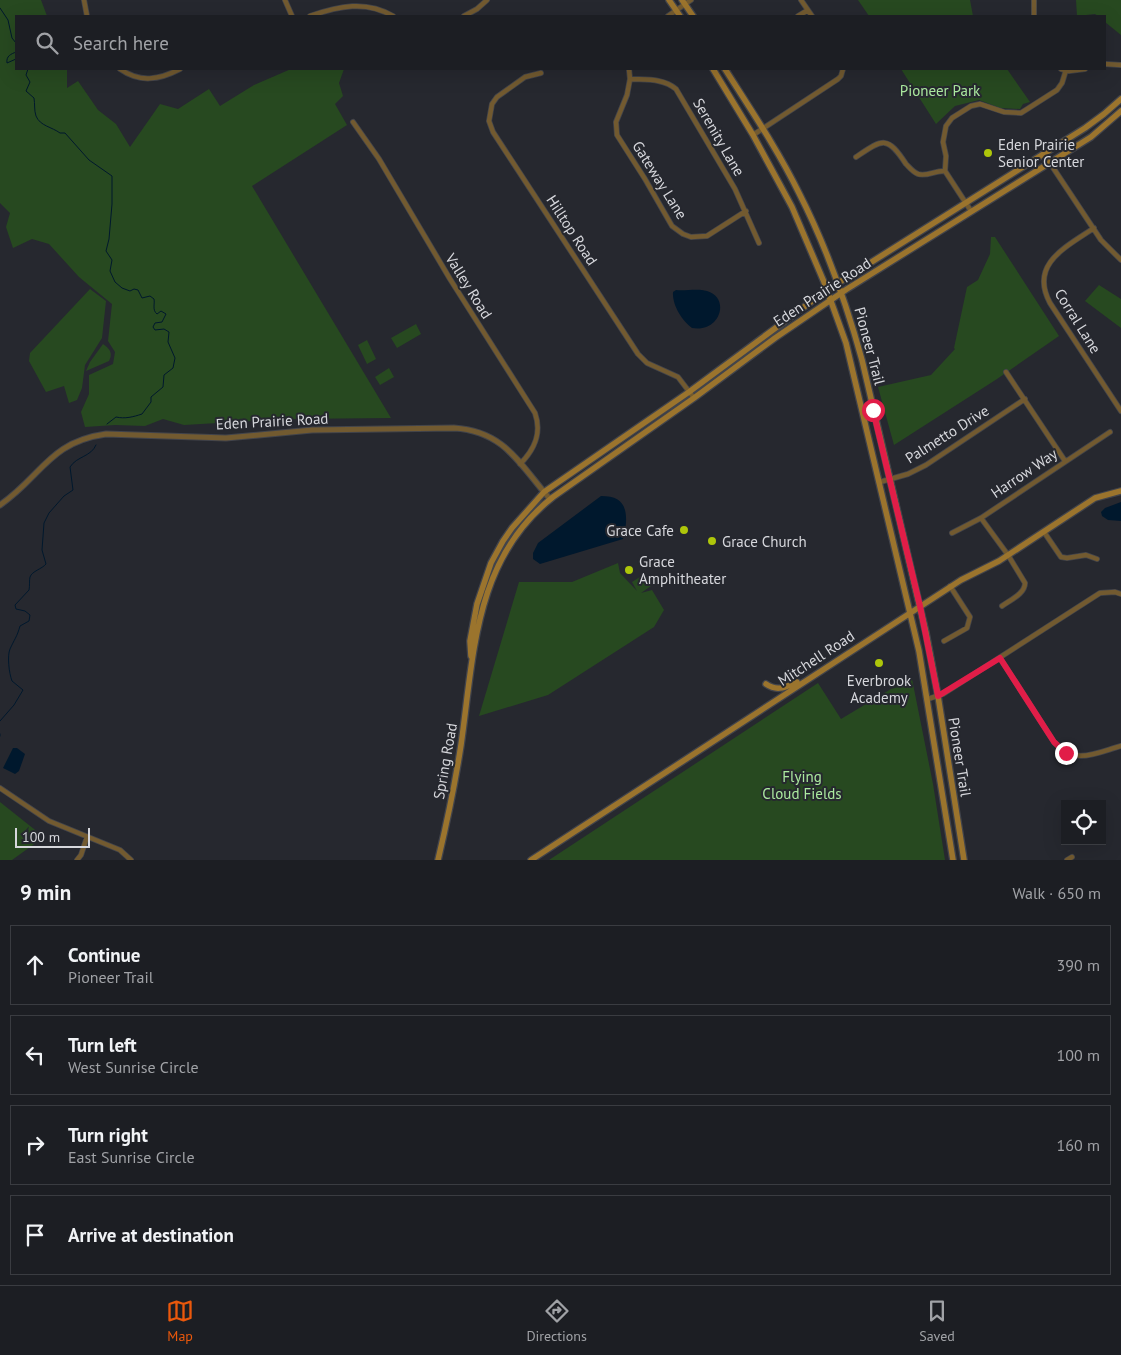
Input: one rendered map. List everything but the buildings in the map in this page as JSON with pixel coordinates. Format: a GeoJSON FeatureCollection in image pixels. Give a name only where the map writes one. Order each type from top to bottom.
{"type":"FeatureCollection","features":[{"type":"Feature","properties":{"kind":"main road"},"geometry":{"type":"LineString","coordinates":[[669,0],[679,15]]}},
{"type":"Feature","properties":{"kind":"main road"},"geometry":{"type":"LineString","coordinates":[[683,2],[692,15]]}},
{"type":"Feature","properties":{"kind":"main road","name":"Pioneer Trail"},"geometry":{"type":"LineString","coordinates":[[714,70],[753,135],[792,207],[831,300],[851,364],[880,482],[928,699],[953,860]]}},
{"type":"Feature","properties":{"kind":"main road","name":"Pioneer Trail"},"geometry":{"type":"LineString","coordinates":[[726,70],[763,129],[805,205],[842,293],[862,360],[920,606],[938,696],[964,860]]}},
{"type":"Feature","properties":{"kind":"main road","name":"Eden Prairie Road"},"geometry":{"type":"LineString","coordinates":[[544,492],[689,392],[827,290],[1094,122],[1121,98]]}},
{"type":"Feature","properties":{"kind":"main road","name":"Eden Prairie Road"},"geometry":{"type":"LineString","coordinates":[[550,499],[694,398],[775,338],[842,293],[1091,137],[1121,111]]}},
{"type":"Feature","properties":{"kind":"main road","name":"Mitchell Road"},"geometry":{"type":"LineString","coordinates":[[531,860],[950,586],[1008,555],[1095,498],[1121,491]]}},
{"type":"Feature","properties":{"kind":"main road","name":"Spring Road"},"geometry":{"type":"LineString","coordinates":[[472,666],[470,641],[474,618],[486,576],[503,541],[520,518],[544,492]]}},
{"type":"Feature","properties":{"kind":"main road","name":"Spring Road"},"geometry":{"type":"LineString","coordinates":[[438,860],[455,782],[482,608],[491,580],[502,557],[525,524],[550,499]]}},
{"type":"Feature","properties":{"kind":"main road"},"geometry":{"type":"LineString","coordinates":[[766,684],[780,689],[810,676]]}},
{"type":"Feature","properties":{"kind":"street"},"geometry":{"type":"LineString","coordinates":[[84,0],[88,15]]}},
{"type":"Feature","properties":{"kind":"street"},"geometry":{"type":"LineString","coordinates":[[285,0],[292,15]]}},
{"type":"Feature","properties":{"kind":"street"},"geometry":{"type":"LineString","coordinates":[[466,15],[477,9],[487,0]]}},
{"type":"Feature","properties":{"kind":"street"},"geometry":{"type":"LineString","coordinates":[[669,15],[683,2],[691,0]]}},
{"type":"Feature","properties":{"kind":"street"},"geometry":{"type":"LineString","coordinates":[[801,0],[811,15]]}},
{"type":"Feature","properties":{"kind":"street"},"geometry":{"type":"LineString","coordinates":[[1034,0],[1034,15]]}},
{"type":"Feature","properties":{"kind":"street"},"geometry":{"type":"LineString","coordinates":[[313,15],[355,2],[376,8],[391,15]]}},
{"type":"Feature","properties":{"kind":"street"},"geometry":{"type":"LineString","coordinates":[[800,15],[808,10]]}},
{"type":"Feature","properties":{"kind":"street"},"geometry":{"type":"LineString","coordinates":[[1106,64],[1121,65]]}},
{"type":"Feature","properties":{"kind":"street"},"geometry":{"type":"LineString","coordinates":[[122,70],[136,77],[153,79],[164,77],[178,70]]}},
{"type":"Feature","properties":{"kind":"street","name":"Gateway Lane"},"geometry":{"type":"LineString","coordinates":[[629,70],[630,79],[627,95],[616,122],[617,135],[672,226],[691,237],[707,236],[746,211]]}},
{"type":"Feature","properties":{"kind":"street"},"geometry":{"type":"LineString","coordinates":[[753,135],[838,79],[843,70],[849,74]]}},
{"type":"Feature","properties":{"kind":"street"},"geometry":{"type":"LineString","coordinates":[[971,212],[945,170],[946,156],[942,142],[943,134],[952,118],[971,106],[980,104],[1004,112],[1021,113],[1057,90],[1062,83],[1064,70]]}},
{"type":"Feature","properties":{"kind":"street","name":"Hilltop Road"},"geometry":{"type":"LineString","coordinates":[[541,73],[525,77],[497,97],[492,104],[488,121],[493,132],[638,354],[647,363],[678,376],[694,398]]}},
{"type":"Feature","properties":{"kind":"street","name":"Serenity Lane"},"geometry":{"type":"LineString","coordinates":[[630,79],[658,80],[668,83],[676,89],[735,189],[760,244]]}},
{"type":"Feature","properties":{"kind":"street","name":"Valley Road"},"geometry":{"type":"LineString","coordinates":[[353,122],[379,159],[450,279],[535,413],[538,422],[538,432],[535,445],[520,464]]}},
{"type":"Feature","properties":{"kind":"street"},"geometry":{"type":"LineString","coordinates":[[856,156],[880,142],[886,142],[896,148],[910,169],[918,174],[923,175],[945,170]]}},
{"type":"Feature","properties":{"kind":"street"},"geometry":{"type":"LineString","coordinates":[[1044,154],[1108,249],[1121,260]]}},
{"type":"Feature","properties":{"kind":"street","name":"Corral Lane"},"geometry":{"type":"LineString","coordinates":[[1094,228],[1052,258],[1044,275],[1044,291],[1050,304],[1121,411]]}},
{"type":"Feature","properties":{"kind":"street"},"geometry":{"type":"LineString","coordinates":[[1006,372],[1065,461]]}},
{"type":"Feature","properties":{"kind":"street","name":"Palmetto Drive"},"geometry":{"type":"LineString","coordinates":[[880,482],[908,474],[926,465],[1025,399]]}},
{"type":"Feature","properties":{"kind":"street","name":"Eden Prairie Road"},"geometry":{"type":"LineString","coordinates":[[0,505],[17,492],[58,451],[85,438],[106,434],[226,438],[312,430],[467,429],[486,435],[508,449],[550,499]]}},
{"type":"Feature","properties":{"kind":"street","name":"Harrow Way"},"geometry":{"type":"LineString","coordinates":[[952,533],[982,518],[1110,432]]}},
{"type":"Feature","properties":{"kind":"street"},"geometry":{"type":"LineString","coordinates":[[982,518],[1023,578],[1025,587],[1021,593],[1002,606]]}},
{"type":"Feature","properties":{"kind":"street"},"geometry":{"type":"LineString","coordinates":[[1044,532],[1061,556],[1066,558],[1086,555],[1098,559]]}},
{"type":"Feature","properties":{"kind":"street"},"geometry":{"type":"LineString","coordinates":[[944,641],[967,628],[970,617],[950,586]]}},
{"type":"Feature","properties":{"kind":"street"},"geometry":{"type":"LineString","coordinates":[[928,699],[938,696],[1000,658],[1100,593],[1115,592],[1121,594]]}},
{"type":"Feature","properties":{"kind":"street"},"geometry":{"type":"LineString","coordinates":[[1000,658],[1054,742],[1066,753],[1081,757],[1121,746]]}},
{"type":"Feature","properties":{"kind":"street"},"geometry":{"type":"LineString","coordinates":[[0,788],[49,821],[120,850],[131,860]]}},
{"type":"Feature","properties":{"kind":"street"},"geometry":{"type":"LineString","coordinates":[[77,860],[81,855],[87,837]]}},
{"type":"Feature","properties":{"kind":"street"},"geometry":{"type":"LineString","coordinates":[[1067,860],[1072,857]]}},
{"type":"Feature","properties":{"kind":"green space"},"geometry":{"type":"Polygon","coordinates":[[[0,0],[41,0],[47,15],[15,15],[15,70],[67,70],[67,88],[78,81],[98,110],[116,124],[130,147],[160,104],[178,109],[209,89],[220,106],[254,85],[289,70],[344,70],[339,83],[343,96],[335,104],[347,125],[252,186],[391,418],[288,419],[184,425],[163,419],[145,426],[85,427],[81,412],[89,394],[89,375],[113,364],[115,352],[108,341],[112,304],[79,277],[49,244],[32,239],[13,248],[6,227],[10,213],[0,203],[0,0]]]}},
{"type":"Feature","properties":{"kind":"green space"},"geometry":{"type":"Polygon","coordinates":[[[858,0],[970,0],[973,15],[868,15],[858,0]]]}},
{"type":"Feature","properties":{"kind":"green space"},"geometry":{"type":"Polygon","coordinates":[[[1076,0],[1121,0],[1121,35],[1106,23],[1106,15],[1077,15],[1076,0]]]}},
{"type":"Feature","properties":{"kind":"green space","name":"Pioneer Park"},"geometry":{"type":"Polygon","coordinates":[[[902,70],[1008,70],[1030,102],[1023,104],[1020,109],[1000,108],[979,100],[955,106],[936,124],[902,70]]]}},
{"type":"Feature","properties":{"kind":"green space"},"geometry":{"type":"Polygon","coordinates":[[[991,237],[995,237],[1059,336],[997,379],[894,445],[878,387],[931,375],[955,349],[967,287],[978,280],[990,254],[991,237]]]}},
{"type":"Feature","properties":{"kind":"green space"},"geometry":{"type":"Polygon","coordinates":[[[1099,285],[1121,299],[1121,328],[1085,301],[1099,285]]]}},
{"type":"Feature","properties":{"kind":"green space"},"geometry":{"type":"Polygon","coordinates":[[[90,289],[106,301],[102,338],[85,365],[82,388],[77,400],[69,403],[64,386],[46,392],[29,361],[30,353],[90,289]]]}},
{"type":"Feature","properties":{"kind":"green space"},"geometry":{"type":"Polygon","coordinates":[[[416,324],[421,334],[397,348],[391,338],[416,324]]]}},
{"type":"Feature","properties":{"kind":"green space"},"geometry":{"type":"Polygon","coordinates":[[[367,340],[376,359],[367,364],[358,345],[367,340]]]}},
{"type":"Feature","properties":{"kind":"green space"},"geometry":{"type":"Polygon","coordinates":[[[103,344],[110,351],[109,361],[86,371],[90,362],[103,344]]]}},
{"type":"Feature","properties":{"kind":"green space"},"geometry":{"type":"Polygon","coordinates":[[[389,368],[394,377],[380,385],[375,377],[389,368]]]}},
{"type":"Feature","properties":{"kind":"green space"},"geometry":{"type":"Polygon","coordinates":[[[618,563],[620,573],[637,591],[632,582],[643,575],[651,586],[641,593],[652,590],[664,610],[654,627],[548,695],[479,716],[519,582],[572,582],[618,563]]]}},
{"type":"Feature","properties":{"kind":"green space","name":"Flying Cloud Fields"},"geometry":{"type":"Polygon","coordinates":[[[912,679],[933,784],[945,860],[549,860],[818,683],[841,719],[891,689],[899,687],[912,679]]]}},
{"type":"Feature","properties":{"kind":"green space"},"geometry":{"type":"Polygon","coordinates":[[[0,802],[44,837],[12,860],[0,860],[0,802]]]}},
{"type":"Feature","properties":{"kind":"water"},"geometry":{"type":"Polygon","coordinates":[[[676,290],[707,291],[719,300],[719,314],[710,325],[702,328],[692,328],[681,317],[676,307],[673,292],[676,290]]]}},
{"type":"Feature","properties":{"kind":"water"},"geometry":{"type":"Polygon","coordinates":[[[601,496],[608,496],[618,500],[624,506],[626,523],[623,539],[540,564],[533,559],[533,553],[538,543],[601,496]]]}},
{"type":"Feature","properties":{"kind":"water"},"geometry":{"type":"Polygon","coordinates":[[[1121,502],[1121,521],[1108,520],[1102,516],[1101,512],[1105,508],[1121,502]]]}},
{"type":"Feature","properties":{"kind":"water"},"geometry":{"type":"Polygon","coordinates":[[[13,748],[17,748],[25,754],[19,771],[15,774],[3,768],[13,748]]]}},
{"type":"Feature","properties":{"kind":"waterway"},"geometry":{"type":"LineString","coordinates":[[0,8],[8,20],[12,38],[15,42]]}},
{"type":"Feature","properties":{"kind":"waterway"},"geometry":{"type":"LineString","coordinates":[[15,53],[8,57],[7,63],[15,59]]}},
{"type":"Feature","properties":{"kind":"waterway"},"geometry":{"type":"LineString","coordinates":[[28,70],[26,75],[30,82],[26,91],[34,98],[35,114],[38,119],[43,124],[60,133],[65,133],[89,160],[112,176],[112,204],[106,251],[112,260],[110,271],[115,282],[122,288],[130,291],[138,290],[142,298],[150,296],[154,299],[155,312],[157,314],[161,311],[166,314],[162,322],[155,323],[153,327],[155,330],[164,329],[169,332],[168,342],[175,358],[173,368],[164,375],[163,387],[151,397],[151,402],[142,414],[123,418],[116,417],[107,424]]}},
{"type":"Feature","properties":{"kind":"waterway"},"geometry":{"type":"LineString","coordinates":[[0,721],[14,705],[23,690],[12,681],[9,669],[9,656],[20,626],[29,621],[30,615],[25,611],[16,609],[15,605],[29,590],[31,575],[46,564],[42,550],[44,523],[49,513],[64,496],[73,490],[70,467],[73,463],[91,452],[96,445]]}},
{"type":"Feature","properties":{"kind":"place","name":"Eden Prairie Senior Center"},"geometry":{"type":"Point","coordinates":[988,153]}},
{"type":"Feature","properties":{"kind":"place","name":"Grace Cafe"},"geometry":{"type":"Point","coordinates":[684,530]}},
{"type":"Feature","properties":{"kind":"place","name":"Grace Church"},"geometry":{"type":"Point","coordinates":[712,541]}},
{"type":"Feature","properties":{"kind":"place","name":"Grace Amphitheater"},"geometry":{"type":"Point","coordinates":[629,570]}},
{"type":"Feature","properties":{"kind":"place","name":"Everbrook Academy"},"geometry":{"type":"Point","coordinates":[879,663]}},
{"type":"Feature","properties":{"kind":"route"},"geometry":{"type":"LineString","coordinates":[[873,410],[920,606],[938,696],[1000,658],[1054,742],[1066,753]]}}]}
